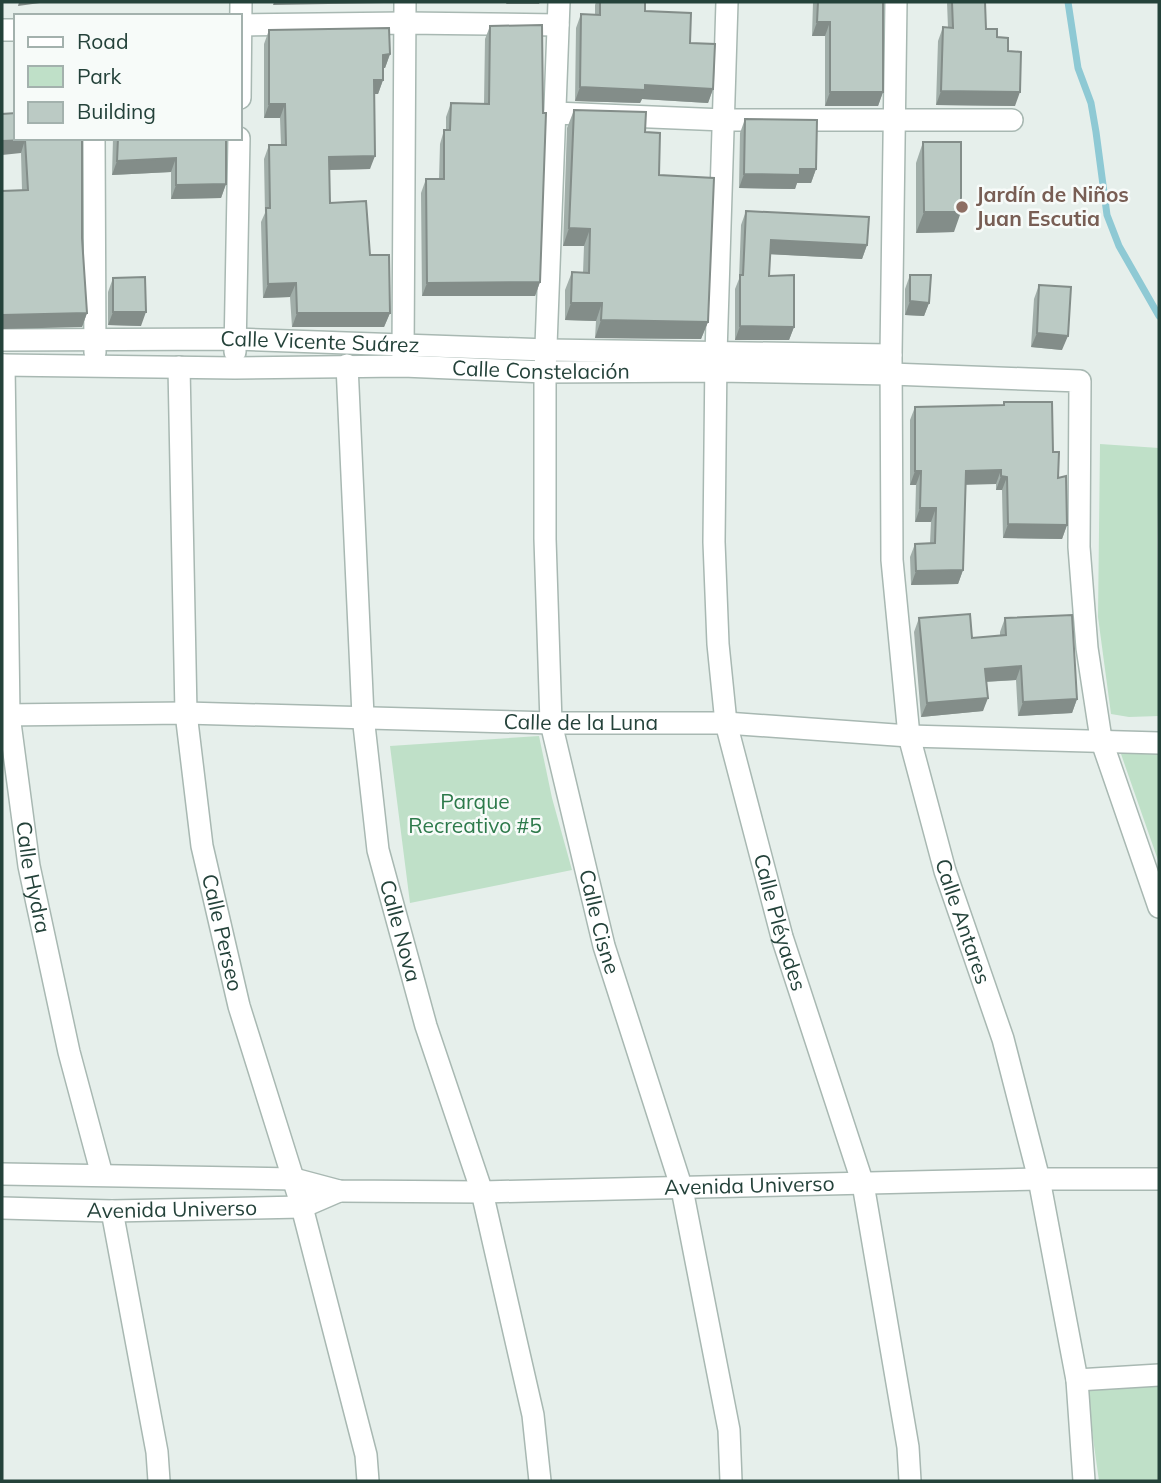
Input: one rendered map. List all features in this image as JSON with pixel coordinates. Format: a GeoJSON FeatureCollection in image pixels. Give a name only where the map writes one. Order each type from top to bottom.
{"type":"FeatureCollection","features":[{"type":"Feature","properties":{"kind":"street","name":"Calle Cisne"},"geometry":{"type":"LineString","coordinates":[[559,2],[545,372],[545,538],[551,723],[604,946],[682,1189],[729,1430],[732,1481]]}},
{"type":"Feature","properties":{"kind":"street","name":"Calle Pléyades"},"geometry":{"type":"LineString","coordinates":[[727,2],[716,362],[714,542],[718,644],[726,723],[782,937],[863,1184],[908,1447],[910,1481]]}},
{"type":"Feature","properties":{"kind":"street","name":"Calle Antares"},"geometry":{"type":"LineString","coordinates":[[896,2],[891,364],[892,560],[909,736],[944,871],[1003,1040],[1039,1179],[1076,1380],[1084,1481]]}},
{"type":"Feature","properties":{"kind":"street"},"geometry":{"type":"LineString","coordinates":[[403,366],[405,12]]}},
{"type":"Feature","properties":{"kind":"street"},"geometry":{"type":"LineString","coordinates":[[242,25],[405,12],[558,25]]}},
{"type":"Feature","properties":{"kind":"street"},"geometry":{"type":"LineString","coordinates":[[555,113],[724,120],[1012,120]]}},
{"type":"Feature","properties":{"kind":"street"},"geometry":{"type":"LineString","coordinates":[[94,140],[95,366]]}},
{"type":"Feature","properties":{"kind":"street"},"geometry":{"type":"LineString","coordinates":[[235,368],[239,140]]}},
{"type":"Feature","properties":{"kind":"street","name":"Calle Vicente Suárez"},"geometry":{"type":"LineString","coordinates":[[2,340],[236,338],[547,350],[716,362]]}},
{"type":"Feature","properties":{"kind":"street","name":"Calle Constelación"},"geometry":{"type":"LineString","coordinates":[[3,365],[235,368],[347,365],[545,372],[716,362],[891,364],[1080,381],[1079,547],[1087,648],[1101,739]]}},
{"type":"Feature","properties":{"kind":"street","name":"Calle Hydra"},"geometry":{"type":"LineString","coordinates":[[3,365],[6,715],[29,866],[69,1052],[102,1175]]}},
{"type":"Feature","properties":{"kind":"street","name":"Calle Nova"},"geometry":{"type":"LineString","coordinates":[[347,365],[363,716],[378,850],[426,1026],[482,1192],[533,1415],[540,1481]]}},
{"type":"Feature","properties":{"kind":"street","name":"Calle Perseo"},"geometry":{"type":"LineString","coordinates":[[179,368],[186,713],[202,846],[236,993],[302,1207],[366,1455],[368,1481]]}},
{"type":"Feature","properties":{"kind":"street","name":"Calle de la Luna"},"geometry":{"type":"LineString","coordinates":[[6,715],[186,713],[551,723],[726,723],[909,736],[1101,739],[1159,743]]}},
{"type":"Feature","properties":{"kind":"street"},"geometry":{"type":"LineString","coordinates":[[1101,739],[1159,907]]}},
{"type":"Feature","properties":{"kind":"street","name":"Avenida Universo"},"geometry":{"type":"LineString","coordinates":[[2,1174],[294,1179],[339,1191],[482,1192],[1039,1179],[1159,1179]]}},
{"type":"Feature","properties":{"kind":"street","name":"Avenida Universo"},"geometry":{"type":"LineString","coordinates":[[2,1209],[112,1211],[302,1207],[339,1191]]}},
{"type":"Feature","properties":{"kind":"street"},"geometry":{"type":"LineString","coordinates":[[112,1211],[157,1452],[159,1481]]}},
{"type":"Feature","properties":{"kind":"street"},"geometry":{"type":"LineString","coordinates":[[1076,1380],[1159,1375]]}},
{"type":"Feature","properties":{"kind":"green space"},"geometry":{"type":"Polygon","coordinates":[[[1100,444],[1159,448],[1159,716],[1129,717],[1111,714],[1098,617],[1100,444]]]}},
{"type":"Feature","properties":{"kind":"green space","name":"Parque Recreativo #5"},"geometry":{"type":"Polygon","coordinates":[[[539,736],[552,798],[572,870],[410,903],[390,746],[539,736]]]}},
{"type":"Feature","properties":{"kind":"green space"},"geometry":{"type":"Polygon","coordinates":[[[1159,751],[1159,863],[1121,754],[1159,751]]]}},
{"type":"Feature","properties":{"kind":"green space"},"geometry":{"type":"Polygon","coordinates":[[[1159,1385],[1159,1481],[1099,1481],[1086,1388],[1159,1385]]]}},
{"type":"Feature","properties":{"kind":"building"},"geometry":{"type":"Polygon","coordinates":[[[600,2],[645,2],[645,11],[691,13],[690,43],[715,44],[713,89],[645,85],[645,90],[580,87],[581,14],[600,15],[600,2]]]}},
{"type":"Feature","properties":{"kind":"building"},"geometry":{"type":"Polygon","coordinates":[[[818,2],[883,2],[883,92],[830,92],[830,22],[817,22],[818,2]]]}},
{"type":"Feature","properties":{"kind":"building"},"geometry":{"type":"Polygon","coordinates":[[[952,2],[985,2],[986,29],[997,29],[997,37],[1008,38],[1008,51],[1021,52],[1020,92],[941,91],[943,27],[953,28],[952,2]]]}},
{"type":"Feature","properties":{"kind":"building"},"geometry":{"type":"Polygon","coordinates":[[[542,25],[543,113],[546,113],[540,282],[427,283],[426,179],[444,179],[444,130],[450,130],[451,103],[489,104],[490,26],[542,25]]]}},
{"type":"Feature","properties":{"kind":"building"},"geometry":{"type":"Polygon","coordinates":[[[389,28],[390,54],[383,55],[383,80],[374,80],[375,156],[329,157],[330,203],[366,201],[370,255],[389,255],[390,313],[297,313],[296,283],[268,284],[266,208],[270,208],[269,145],[286,145],[285,104],[269,104],[269,30],[389,28]]]}},
{"type":"Feature","properties":{"kind":"building"},"geometry":{"type":"Polygon","coordinates":[[[574,110],[646,112],[645,132],[660,133],[659,175],[714,178],[708,322],[601,320],[602,303],[571,303],[572,272],[589,273],[590,229],[569,228],[574,110]]]}},
{"type":"Feature","properties":{"kind":"building"},"geometry":{"type":"Polygon","coordinates":[[[14,113],[14,140],[25,140],[2,141],[2,114],[14,113]]]}},
{"type":"Feature","properties":{"kind":"building"},"geometry":{"type":"Polygon","coordinates":[[[745,119],[817,120],[816,169],[800,169],[800,175],[744,174],[745,119]]]}},
{"type":"Feature","properties":{"kind":"building"},"geometry":{"type":"Polygon","coordinates":[[[25,140],[82,140],[82,238],[87,313],[2,315],[2,191],[28,190],[25,140]]]}},
{"type":"Feature","properties":{"kind":"building"},"geometry":{"type":"Polygon","coordinates":[[[118,140],[226,140],[226,184],[176,185],[176,158],[117,161],[118,140]]]}},
{"type":"Feature","properties":{"kind":"building"},"geometry":{"type":"Polygon","coordinates":[[[923,142],[961,142],[961,212],[924,212],[923,142]]]}},
{"type":"Feature","properties":{"kind":"building"},"geometry":{"type":"Polygon","coordinates":[[[746,211],[869,217],[867,245],[771,240],[769,276],[794,275],[794,327],[740,326],[740,275],[743,275],[746,211]]]}},
{"type":"Feature","properties":{"kind":"building"},"geometry":{"type":"Polygon","coordinates":[[[910,275],[931,275],[929,303],[910,301],[910,275]]]}},
{"type":"Feature","properties":{"kind":"building"},"geometry":{"type":"Polygon","coordinates":[[[145,277],[146,312],[113,312],[113,278],[145,277]]]}},
{"type":"Feature","properties":{"kind":"building"},"geometry":{"type":"Polygon","coordinates":[[[1039,285],[1071,287],[1068,336],[1037,333],[1039,285]]]}},
{"type":"Feature","properties":{"kind":"building"},"geometry":{"type":"Polygon","coordinates":[[[1004,402],[1052,402],[1053,452],[1059,452],[1058,478],[1066,476],[1067,525],[1008,524],[1007,477],[1001,476],[1001,470],[966,471],[963,570],[916,571],[915,544],[935,543],[936,508],[920,508],[921,471],[915,471],[915,407],[1004,405],[1004,402]]]}},
{"type":"Feature","properties":{"kind":"building"},"geometry":{"type":"Polygon","coordinates":[[[970,614],[972,638],[1006,635],[1005,618],[1072,615],[1077,699],[1023,702],[1021,666],[985,669],[988,698],[927,703],[919,618],[970,614]]]}},
{"type":"Feature","properties":{"kind":"waterway"},"geometry":{"type":"LineString","coordinates":[[1068,2],[1078,68],[1091,103],[1107,215],[1119,246],[1159,316]]}},
{"type":"Feature","properties":{"kind":"place","name":"Jardín de Niños Juan Escutia"},"geometry":{"type":"Point","coordinates":[962,207]}}]}
